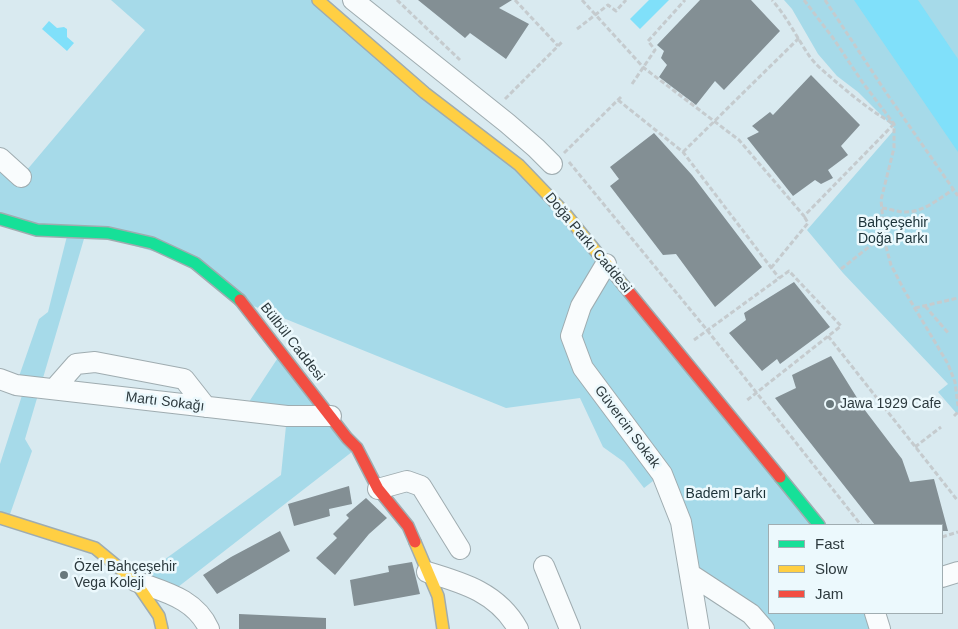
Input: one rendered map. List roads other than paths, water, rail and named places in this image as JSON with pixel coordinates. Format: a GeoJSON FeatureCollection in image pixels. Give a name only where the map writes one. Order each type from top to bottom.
{"type":"FeatureCollection","features":[{"type":"Feature","properties":{"kind":"street","name":"Doğa Parkı Caddesi"},"geometry":{"type":"LineString","coordinates":[[318,0],[425,93],[519,165],[564,212],[818,524]]}},
{"type":"Feature","properties":{"kind":"street"},"geometry":{"type":"LineString","coordinates":[[352,0],[536,148],[557,159]]}},
{"type":"Feature","properties":{"kind":"street"},"geometry":{"type":"LineString","coordinates":[[0,158],[21,177]]}},
{"type":"Feature","properties":{"kind":"street","name":"Bülbül Caddesi"},"geometry":{"type":"LineString","coordinates":[[0,219],[37,230],[108,233],[152,243],[194,263],[241,301],[347,438],[357,448],[378,489],[408,526],[438,596],[443,629]]}},
{"type":"Feature","properties":{"kind":"street","name":"Güvercin Sokak"},"geometry":{"type":"LineString","coordinates":[[606,264],[581,306],[570,336],[583,368],[662,474],[681,522],[699,629]]}},
{"type":"Feature","properties":{"kind":"street"},"geometry":{"type":"LineString","coordinates":[[54,389],[76,364],[95,362],[184,379],[206,407]]}},
{"type":"Feature","properties":{"kind":"street","name":"Martı Sokağı"},"geometry":{"type":"LineString","coordinates":[[0,379],[16,385],[206,407],[287,416],[331,416]]}},
{"type":"Feature","properties":{"kind":"street"},"geometry":{"type":"LineString","coordinates":[[378,489],[407,481],[421,486],[460,549]]}},
{"type":"Feature","properties":{"kind":"street"},"geometry":{"type":"LineString","coordinates":[[0,518],[95,548],[135,581],[159,616],[162,629]]}},
{"type":"Feature","properties":{"kind":"street"},"geometry":{"type":"LineString","coordinates":[[544,566],[570,629]]}},
{"type":"Feature","properties":{"kind":"street"},"geometry":{"type":"LineString","coordinates":[[427,572],[459,581],[492,598],[518,629]]}},
{"type":"Feature","properties":{"kind":"street"},"geometry":{"type":"LineString","coordinates":[[943,577],[958,572]]}},
{"type":"Feature","properties":{"kind":"street"},"geometry":{"type":"LineString","coordinates":[[690,574],[751,614],[764,629]]}},
{"type":"Feature","properties":{"kind":"street"},"geometry":{"type":"LineString","coordinates":[[135,581],[183,599],[205,620],[209,629]]}},
{"type":"Feature","properties":{"kind":"street"},"geometry":{"type":"LineString","coordinates":[[875,614],[880,629]]}},
{"type":"Feature","properties":{"kind":"place","name":"Jawa 1929 Cafe"},"geometry":{"type":"Point","coordinates":[830,404]}},
{"type":"Feature","properties":{"kind":"place","name":"Özel Bahçeşehir Vega Koleji"},"geometry":{"type":"Point","coordinates":[64,575]}},
{"type":"Feature","properties":{"kind":"park label","name":"Bahçeşehir Doğa Parkı"},"geometry":{"type":"Point","coordinates":[893,232]}},
{"type":"Feature","properties":{"kind":"park label","name":"Badem Parkı"},"geometry":{"type":"Point","coordinates":[726,494]}}]}
